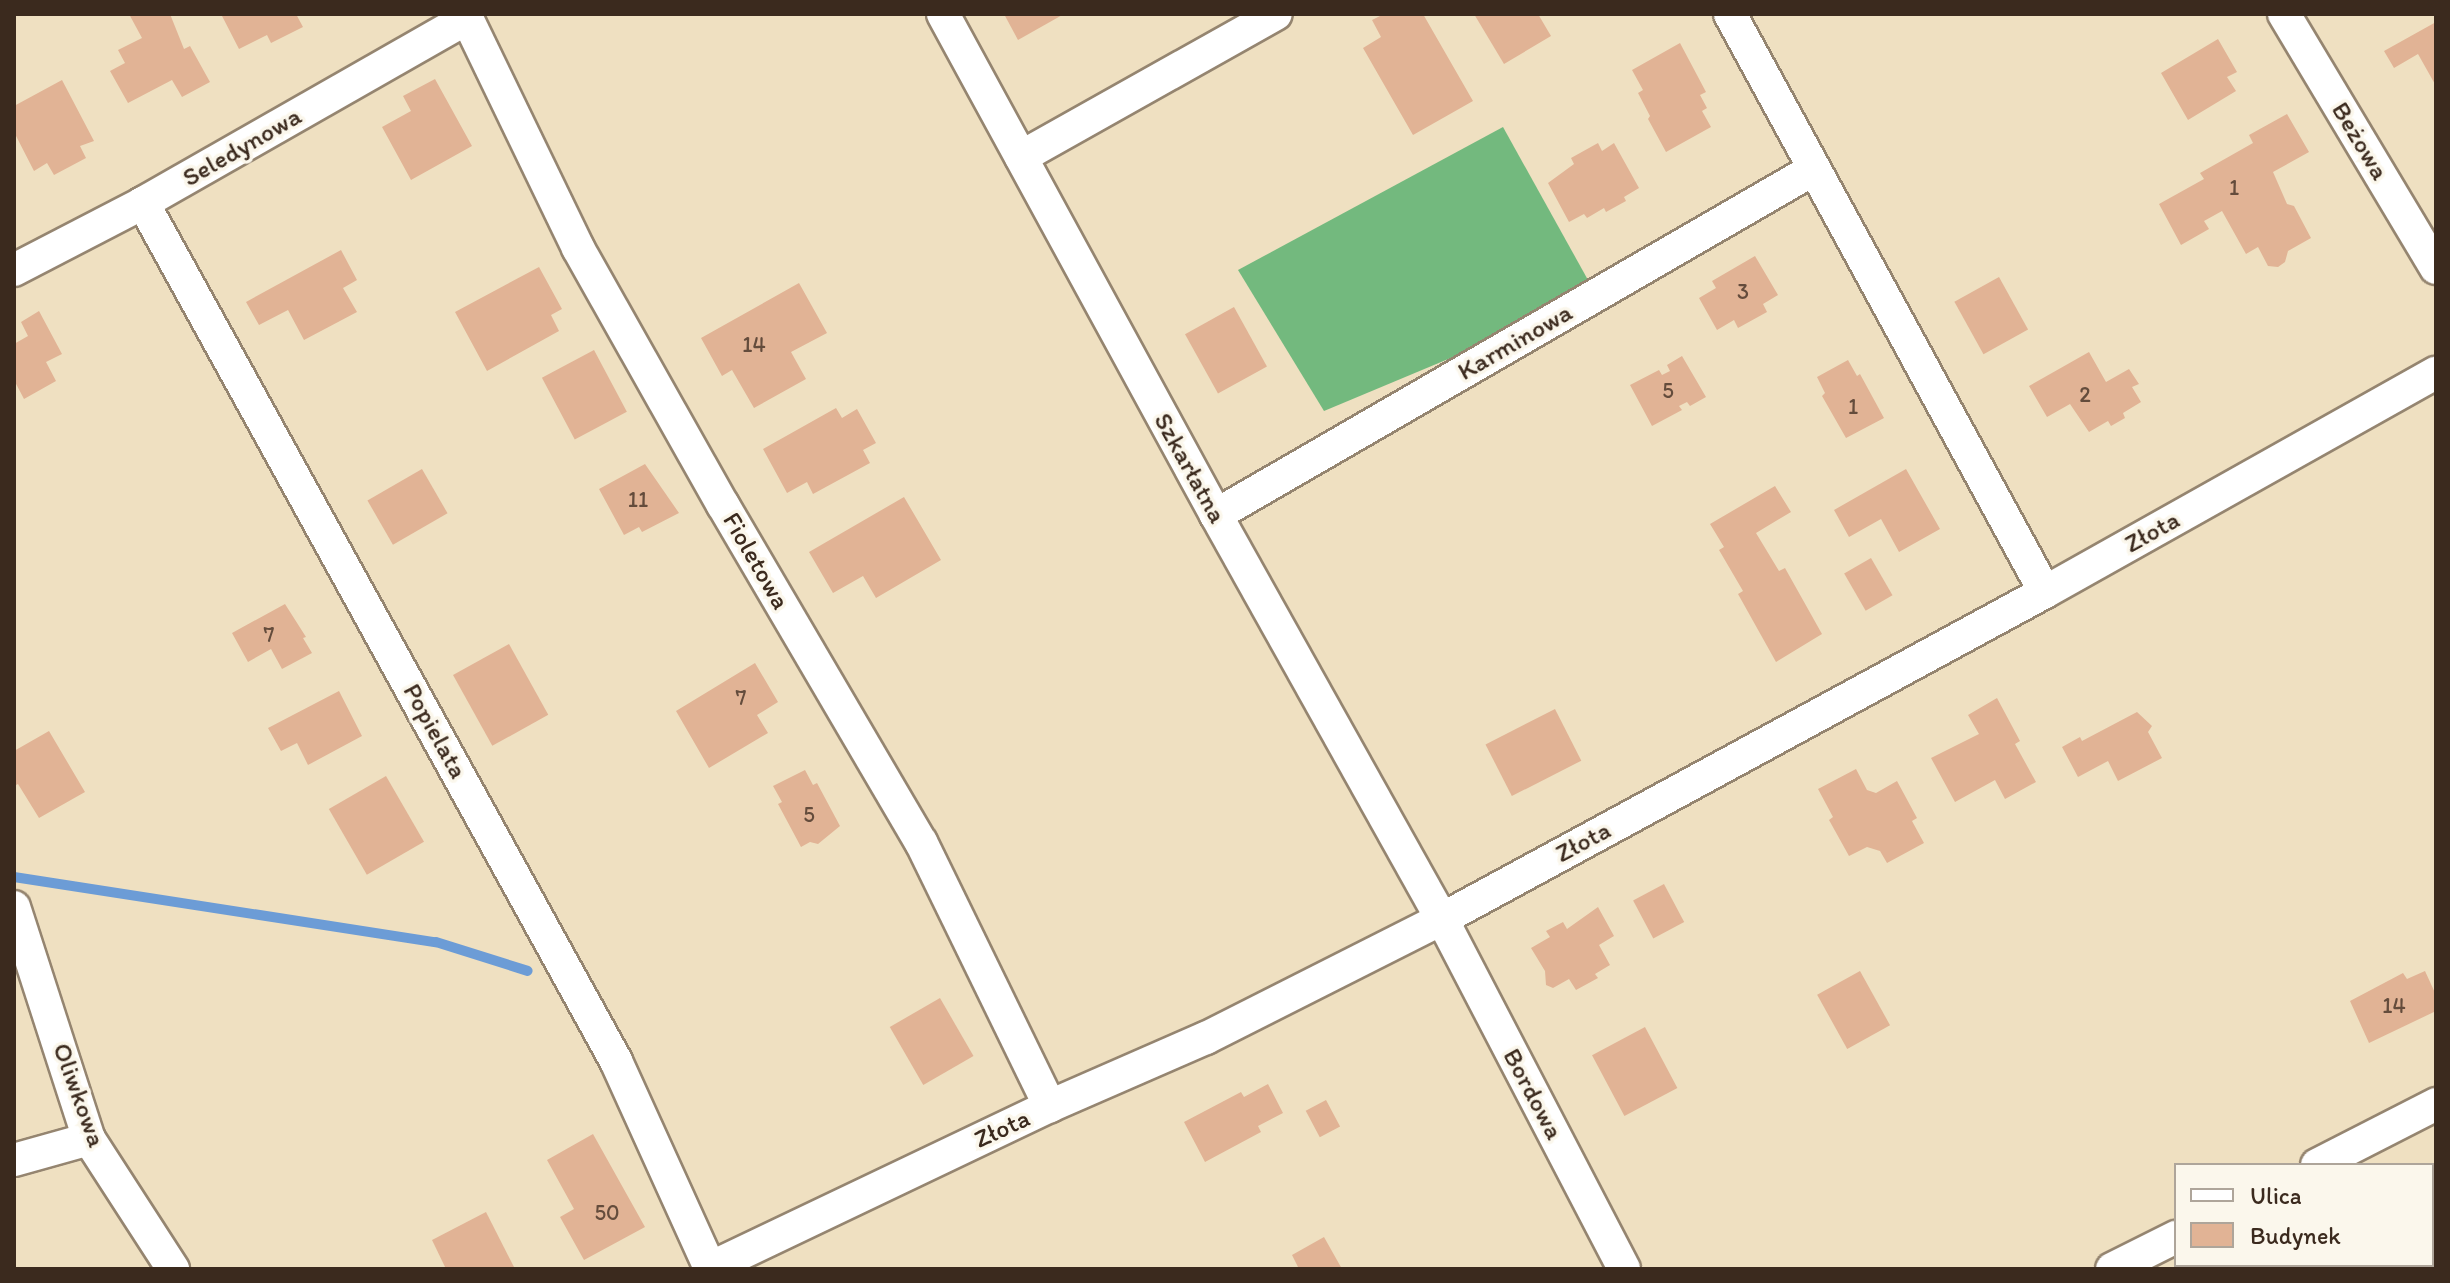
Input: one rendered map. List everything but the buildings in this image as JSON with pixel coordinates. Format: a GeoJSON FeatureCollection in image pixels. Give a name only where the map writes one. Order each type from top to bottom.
{"type":"FeatureCollection","features":[{"type":"Feature","properties":{"kind":"street","name":"Szkarłatna"},"geometry":{"type":"LineString","coordinates":[[943,14],[1216,515],[1442,919]]}},
{"type":"Feature","properties":{"kind":"street"},"geometry":{"type":"LineString","coordinates":[[1021,157],[1276,14]]}},
{"type":"Feature","properties":{"kind":"street"},"geometry":{"type":"LineString","coordinates":[[1730,14],[2045,592]]}},
{"type":"Feature","properties":{"kind":"street","name":"Beżowa"},"geometry":{"type":"LineString","coordinates":[[2284,14],[2436,268]]}},
{"type":"Feature","properties":{"kind":"street","name":"Seledynowa"},"geometry":{"type":"LineString","coordinates":[[14,270],[143,203],[466,16]]}},
{"type":"Feature","properties":{"kind":"street","name":"Fioletowa"},"geometry":{"type":"LineString","coordinates":[[466,16],[578,248],[723,505],[921,842],[1050,1106]]}},
{"type":"Feature","properties":{"kind":"street","name":"Karminowa"},"geometry":{"type":"LineString","coordinates":[[1216,515],[1814,169]]}},
{"type":"Feature","properties":{"kind":"street","name":"Popielata"},"geometry":{"type":"LineString","coordinates":[[143,203],[616,1061],[709,1268]]}},
{"type":"Feature","properties":{"kind":"street","name":"Złota"},"geometry":{"type":"LineString","coordinates":[[709,1268],[1050,1106],[1206,1038],[1442,919],[2045,592],[2436,373]]}},
{"type":"Feature","properties":{"kind":"street","name":"Oliwkowa"},"geometry":{"type":"LineString","coordinates":[[14,907],[89,1139],[173,1269]]}},
{"type":"Feature","properties":{"kind":"street","name":"Bordowa"},"geometry":{"type":"LineString","coordinates":[[1442,919],[1624,1269]]}},
{"type":"Feature","properties":{"kind":"street"},"geometry":{"type":"LineString","coordinates":[[2321,1163],[2436,1104]]}},
{"type":"Feature","properties":{"kind":"street"},"geometry":{"type":"LineString","coordinates":[[14,1160],[89,1139]]}},
{"type":"Feature","properties":{"kind":"street"},"geometry":{"type":"LineString","coordinates":[[2112,1269],[2174,1238]]}},
{"type":"Feature","properties":{"kind":"green space"},"geometry":{"type":"Polygon","coordinates":[[[1503,127],[1593,289],[1539,321],[1324,411],[1238,270],[1503,127]]]}},
{"type":"Feature","properties":{"kind":"waterway"},"geometry":{"type":"LineString","coordinates":[[14,877],[436,942],[528,971]]}}]}
